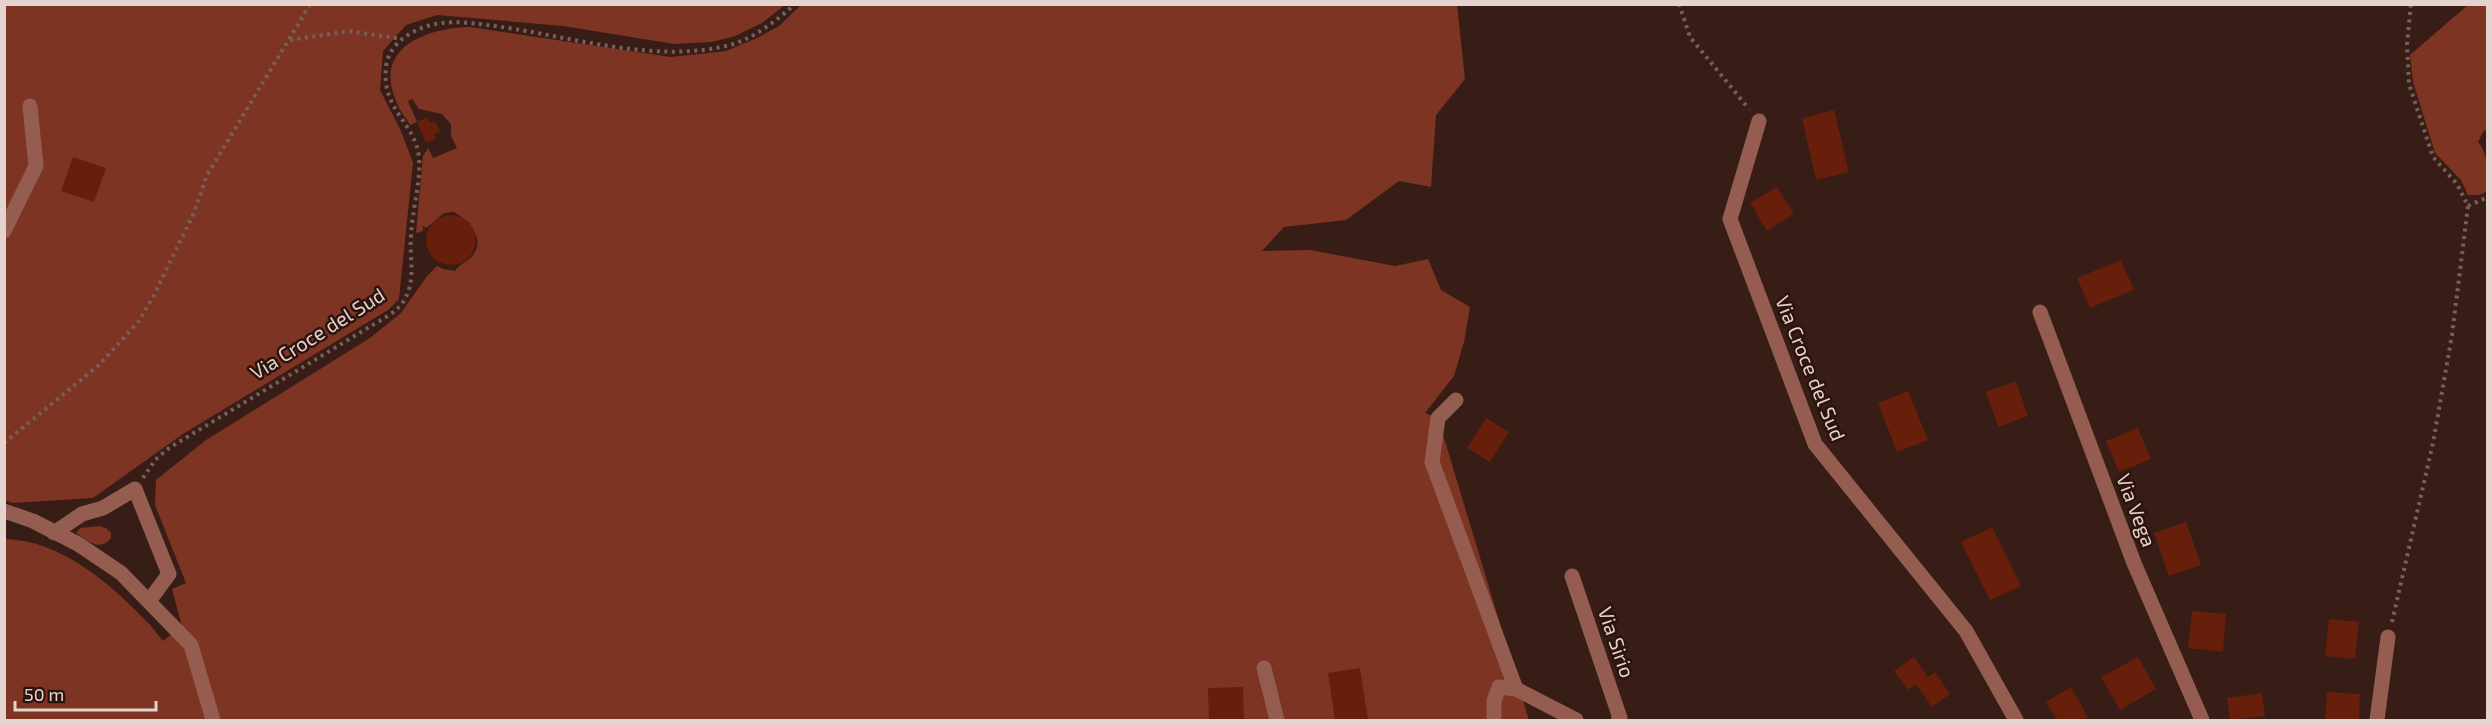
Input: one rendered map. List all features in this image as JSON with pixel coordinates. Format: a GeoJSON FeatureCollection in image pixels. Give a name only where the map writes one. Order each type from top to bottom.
{"type":"FeatureCollection","features":[{"type":"Feature","properties":{"kind":"street"},"geometry":{"type":"LineString","coordinates":[[4,231],[36,166],[30,106]]}},
{"type":"Feature","properties":{"kind":"street","name":"Via Croce del Sud"},"geometry":{"type":"LineString","coordinates":[[1759,121],[1730,219],[1815,444],[1966,630],[2016,720]]}},
{"type":"Feature","properties":{"kind":"street","name":"Via Vega"},"geometry":{"type":"LineString","coordinates":[[2040,312],[2134,563],[2202,720]]}},
{"type":"Feature","properties":{"kind":"street"},"geometry":{"type":"LineString","coordinates":[[1456,400],[1438,418],[1432,462],[1516,689]]}},
{"type":"Feature","properties":{"kind":"street"},"geometry":{"type":"LineString","coordinates":[[54,533],[82,514],[103,508],[135,489],[169,574],[149,602]]}},
{"type":"Feature","properties":{"kind":"street"},"geometry":{"type":"LineString","coordinates":[[4,511],[33,521],[78,544],[121,573],[191,645],[213,720]]}},
{"type":"Feature","properties":{"kind":"street","name":"Via Sirio"},"geometry":{"type":"LineString","coordinates":[[1572,576],[1620,720]]}},
{"type":"Feature","properties":{"kind":"street"},"geometry":{"type":"LineString","coordinates":[[2378,720],[2388,637]]}},
{"type":"Feature","properties":{"kind":"street"},"geometry":{"type":"LineString","coordinates":[[1264,668],[1277,720]]}},
{"type":"Feature","properties":{"kind":"street"},"geometry":{"type":"LineString","coordinates":[[1494,720],[1494,701],[1499,687],[1516,689],[1576,720]]}},
{"type":"Feature","properties":{"kind":"path"},"geometry":{"type":"LineString","coordinates":[[4,443],[98,366],[138,321],[155,293],[193,215],[207,175],[309,6],[313,4]]}},
{"type":"Feature","properties":{"kind":"path"},"geometry":{"type":"LineString","coordinates":[[289,40],[350,31],[402,39],[432,24],[462,22],[638,49],[670,52],[703,50],[727,46],[751,36],[773,23],[795,4]]}},
{"type":"Feature","properties":{"kind":"path"},"geometry":{"type":"LineString","coordinates":[[1679,4],[1690,37],[1759,121]]}},
{"type":"Feature","properties":{"kind":"path"},"geometry":{"type":"LineString","coordinates":[[2388,637],[2433,442],[2452,334],[2468,206],[2457,184],[2433,157],[2409,84],[2407,44],[2410,4]]}},
{"type":"Feature","properties":{"kind":"path","name":"Via Croce del Sud"},"geometry":{"type":"LineString","coordinates":[[135,489],[155,460],[169,448],[371,326],[403,303],[411,280],[410,238],[419,159],[415,143],[386,93],[385,77],[387,62],[392,51],[402,39]]}},
{"type":"Feature","properties":{"kind":"path"},"geometry":{"type":"LineString","coordinates":[[2468,206],[2487,197]]}},
{"type":"Feature","properties":{"kind":"shaded area"},"geometry":{"type":"Polygon","coordinates":[[[2469,4],[2487,5],[2487,129],[2478,142],[2486,159],[2488,191],[2479,195],[2468,195],[2461,180],[2435,153],[2413,82],[2410,55],[2469,4]]]}},
{"type":"Feature","properties":{"kind":"shaded area"},"geometry":{"type":"Polygon","coordinates":[[[4,5],[785,5],[762,23],[735,36],[712,42],[674,44],[563,26],[437,15],[406,25],[383,51],[380,90],[401,131],[413,163],[399,299],[388,310],[183,434],[93,498],[13,503],[4,500],[4,5]]]}},
{"type":"Feature","properties":{"kind":"shaded area"},"geometry":{"type":"Polygon","coordinates":[[[801,5],[1457,5],[1465,79],[1436,115],[1431,187],[1399,181],[1346,220],[1284,227],[1262,251],[1310,250],[1395,266],[1428,259],[1441,290],[1470,307],[1464,342],[1454,376],[1425,413],[1438,418],[1529,720],[5,720],[5,539],[25,541],[45,547],[82,566],[116,591],[163,641],[182,626],[172,589],[186,583],[155,505],[156,480],[206,440],[370,338],[401,313],[427,276],[437,266],[455,271],[473,255],[477,242],[474,230],[454,212],[444,213],[426,228],[423,226],[423,231],[416,233],[423,156],[428,148],[433,158],[457,148],[451,136],[451,124],[442,114],[419,109],[412,99],[408,101],[417,122],[410,125],[397,104],[391,82],[392,67],[398,54],[408,44],[437,31],[470,27],[671,57],[726,51],[779,26],[801,5]]]}},
{"type":"Feature","properties":{"kind":"shaded area"},"geometry":{"type":"Polygon","coordinates":[[[99,526],[111,533],[111,538],[102,544],[94,544],[76,533],[80,528],[99,526]]]}},
{"type":"Feature","properties":{"kind":"building"},"geometry":{"type":"Polygon","coordinates":[[[1834,110],[1849,172],[1816,180],[1802,118],[1834,110]]]}},
{"type":"Feature","properties":{"kind":"building"},"geometry":{"type":"Polygon","coordinates":[[[427,117],[430,123],[435,121],[440,132],[434,134],[436,139],[426,143],[417,122],[427,117]]]}},
{"type":"Feature","properties":{"kind":"building"},"geometry":{"type":"Polygon","coordinates":[[[73,157],[106,168],[94,202],[61,191],[73,157]]]}},
{"type":"Feature","properties":{"kind":"building"},"geometry":{"type":"Polygon","coordinates":[[[1777,187],[1794,214],[1767,231],[1750,203],[1777,187]]]}},
{"type":"Feature","properties":{"kind":"building"},"geometry":{"type":"Polygon","coordinates":[[[446,215],[456,215],[469,222],[476,235],[476,245],[469,258],[456,265],[446,265],[437,261],[430,254],[426,245],[426,235],[430,226],[437,219],[446,215]]]}},
{"type":"Feature","properties":{"kind":"building"},"geometry":{"type":"Polygon","coordinates":[[[2121,260],[2134,290],[2090,308],[2077,278],[2121,260]]]}},
{"type":"Feature","properties":{"kind":"building"},"geometry":{"type":"Polygon","coordinates":[[[2016,381],[2028,416],[1998,427],[1986,392],[2016,381]]]}},
{"type":"Feature","properties":{"kind":"building"},"geometry":{"type":"Polygon","coordinates":[[[1908,391],[1928,440],[1897,452],[1878,403],[1908,391]]]}},
{"type":"Feature","properties":{"kind":"building"},"geometry":{"type":"Polygon","coordinates":[[[1486,418],[1509,432],[1490,462],[1467,448],[1486,418]]]}},
{"type":"Feature","properties":{"kind":"building"},"geometry":{"type":"Polygon","coordinates":[[[2138,428],[2151,459],[2119,472],[2106,441],[2138,428]]]}},
{"type":"Feature","properties":{"kind":"building"},"geometry":{"type":"Polygon","coordinates":[[[2186,522],[2201,565],[2169,576],[2154,533],[2186,522]]]}},
{"type":"Feature","properties":{"kind":"building"},"geometry":{"type":"Polygon","coordinates":[[[1992,527],[2021,586],[1990,600],[1961,542],[1992,527]]]}},
{"type":"Feature","properties":{"kind":"building"},"geometry":{"type":"Polygon","coordinates":[[[2192,611],[2226,614],[2223,652],[2188,648],[2192,611]]]}},
{"type":"Feature","properties":{"kind":"building"},"geometry":{"type":"Polygon","coordinates":[[[2329,619],[2359,622],[2355,659],[2325,656],[2329,619]]]}},
{"type":"Feature","properties":{"kind":"building"},"geometry":{"type":"Polygon","coordinates":[[[1914,657],[1928,677],[1935,672],[1950,694],[1932,707],[1916,684],[1908,690],[1894,671],[1914,657]]]}},
{"type":"Feature","properties":{"kind":"building"},"geometry":{"type":"Polygon","coordinates":[[[2138,657],[2156,689],[2120,710],[2101,677],[2138,657]]]}},
{"type":"Feature","properties":{"kind":"building"},"geometry":{"type":"Polygon","coordinates":[[[1360,668],[1368,720],[1335,720],[1328,673],[1360,668]]]}},
{"type":"Feature","properties":{"kind":"building"},"geometry":{"type":"Polygon","coordinates":[[[1243,687],[1244,720],[1209,720],[1208,688],[1243,687]]]}},
{"type":"Feature","properties":{"kind":"building"},"geometry":{"type":"Polygon","coordinates":[[[2071,687],[2088,717],[2083,720],[2057,720],[2046,702],[2071,687]]]}},
{"type":"Feature","properties":{"kind":"building"},"geometry":{"type":"Polygon","coordinates":[[[2327,692],[2360,694],[2359,720],[2325,720],[2327,692]]]}},
{"type":"Feature","properties":{"kind":"building"},"geometry":{"type":"Polygon","coordinates":[[[2262,693],[2265,716],[2230,720],[2227,698],[2262,693]]]}}]}
